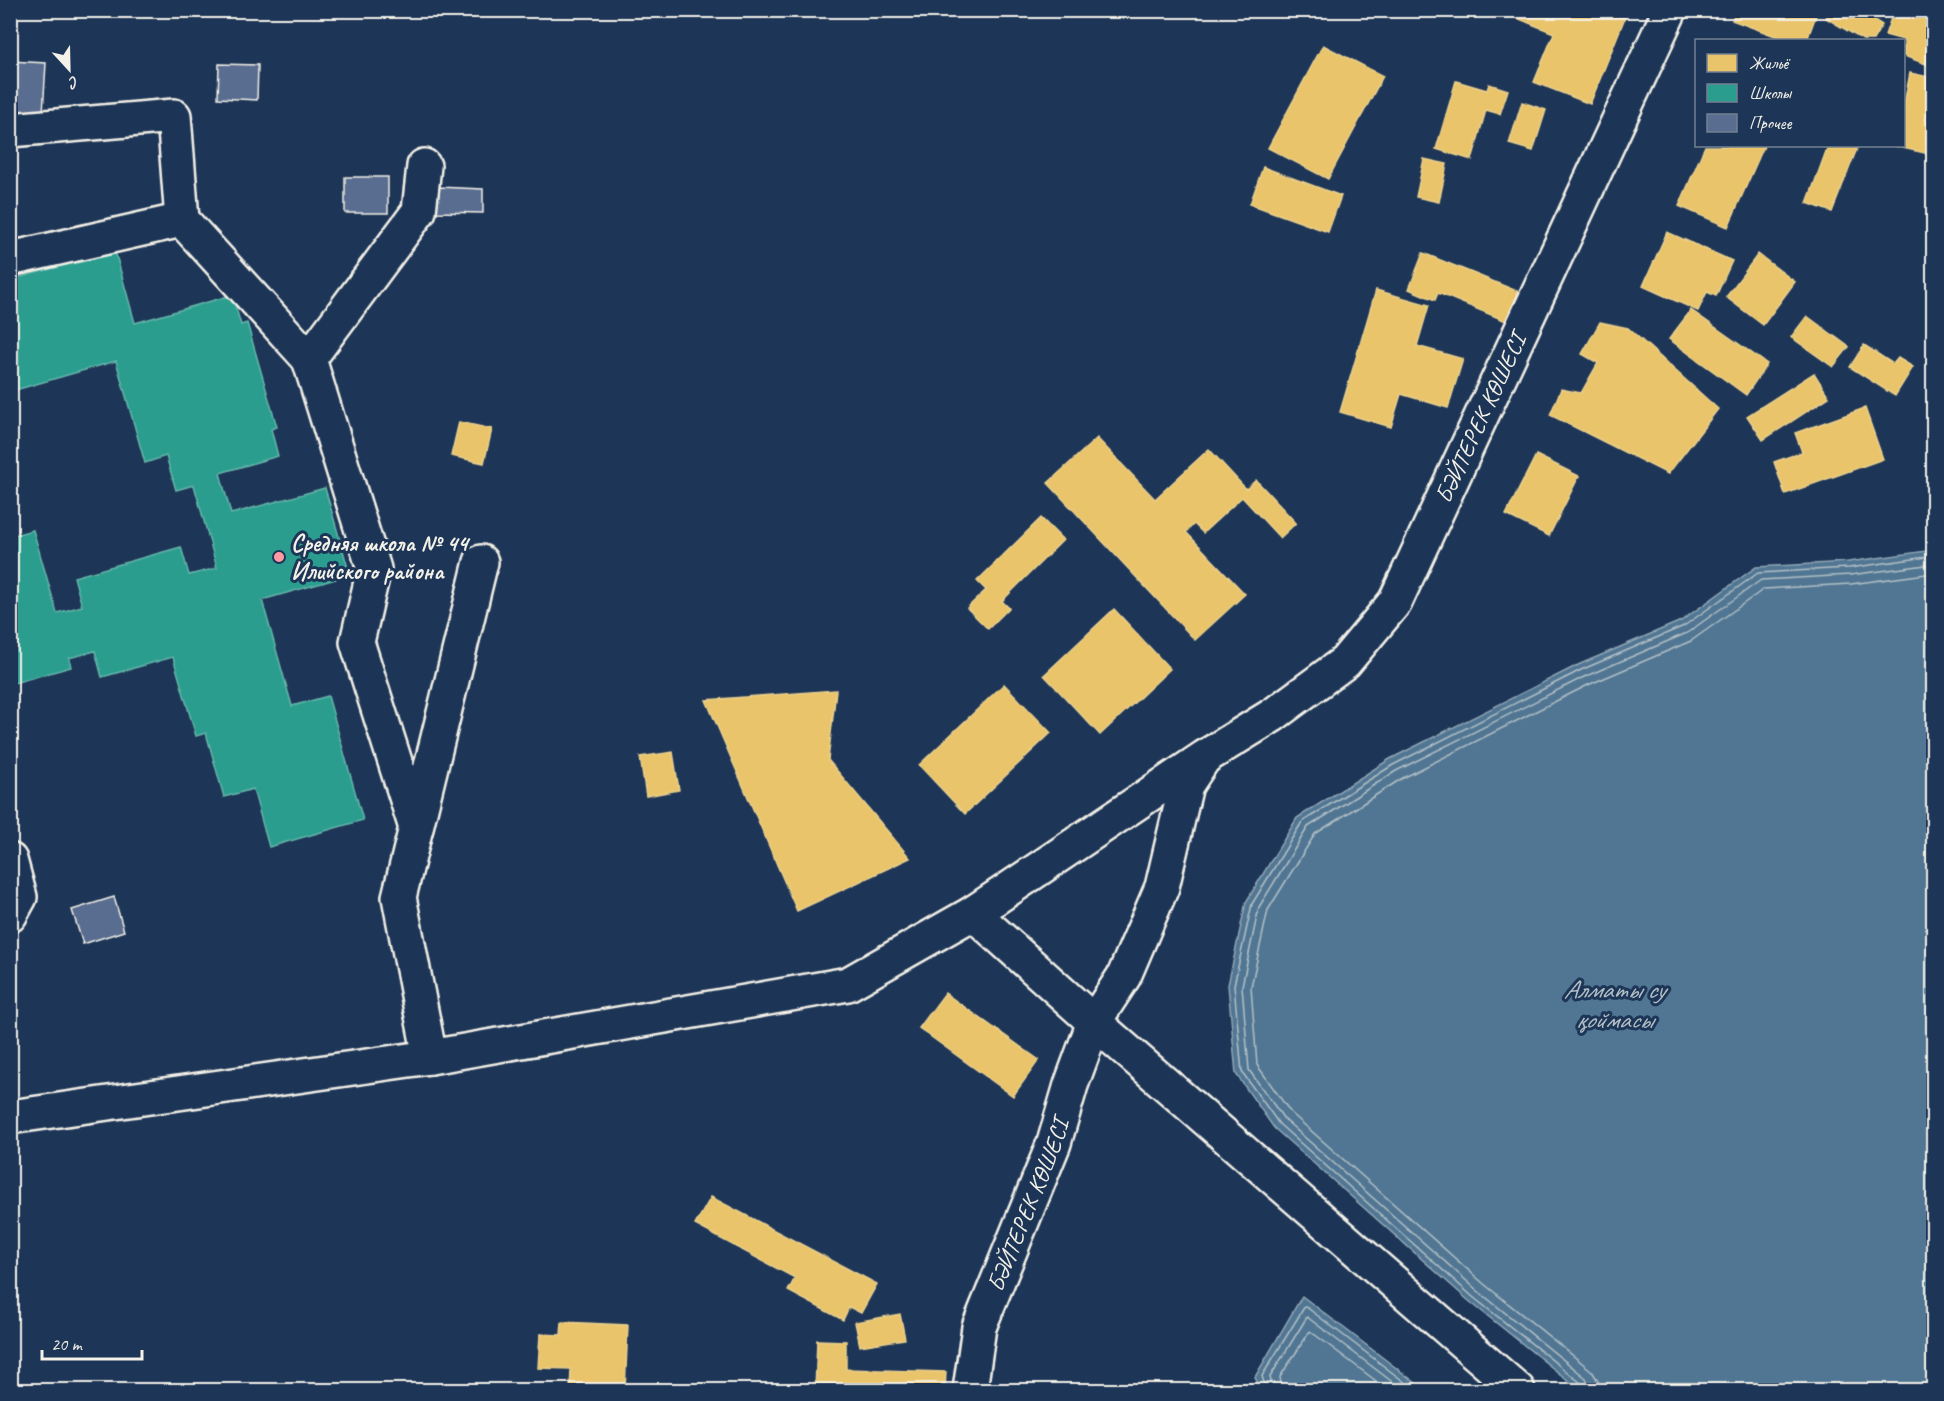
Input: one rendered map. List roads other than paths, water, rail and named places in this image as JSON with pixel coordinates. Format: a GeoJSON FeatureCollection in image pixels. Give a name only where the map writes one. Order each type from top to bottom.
{"type":"FeatureCollection","features":[{"type":"Feature","properties":{"kind":"street","name":"БӘЙТЕРЕК КӨШЕСІ"},"geometry":{"type":"LineString","coordinates":[[10,1117],[430,1057],[848,984],[973,913],[1205,757],[1273,715],[1345,662],[1395,602],[1670,10]]}},
{"type":"Feature","properties":{"kind":"street"},"geometry":{"type":"LineString","coordinates":[[10,130],[174,116],[182,220],[309,359],[374,569],[357,642],[416,828]]}},
{"type":"Feature","properties":{"kind":"street"},"geometry":{"type":"LineString","coordinates":[[309,359],[418,211],[424,166]]}},
{"type":"Feature","properties":{"kind":"street"},"geometry":{"type":"LineString","coordinates":[[10,259],[182,220]]}},
{"type":"Feature","properties":{"kind":"street"},"geometry":{"type":"LineString","coordinates":[[430,1057],[399,897],[481,562]]}},
{"type":"Feature","properties":{"kind":"street","name":"БӘЙТЕРЕК КӨШЕСІ"},"geometry":{"type":"LineString","coordinates":[[969,1390],[979,1327],[1054,1143],[1071,1085],[1094,1022],[1124,976],[1162,887],[1186,785],[1205,757]]}},
{"type":"Feature","properties":{"kind":"street"},"geometry":{"type":"LineString","coordinates":[[10,860],[20,897],[10,915]]}},
{"type":"Feature","properties":{"kind":"street"},"geometry":{"type":"LineString","coordinates":[[973,913],[1094,1022],[1125,1046],[1518,1390]]}},
{"type":"Feature","properties":{"kind":"water","name":"Алматы су қоймасы"},"geometry":{"type":"Polygon","coordinates":[[[1933,550],[1933,1390],[1580,1390],[1469,1301],[1274,1128],[1236,1074],[1228,985],[1246,902],[1297,818],[1390,759],[1578,665],[1681,621],[1756,567],[1848,562],[1933,550]]]}},
{"type":"Feature","properties":{"kind":"water"},"geometry":{"type":"Polygon","coordinates":[[[1302,1296],[1425,1390],[1261,1390],[1255,1377],[1302,1296]]]}},
{"type":"Feature","properties":{"kind":"place","name":"Средняя школа № 44 Илийского района"},"geometry":{"type":"Point","coordinates":[279,557]}}]}
